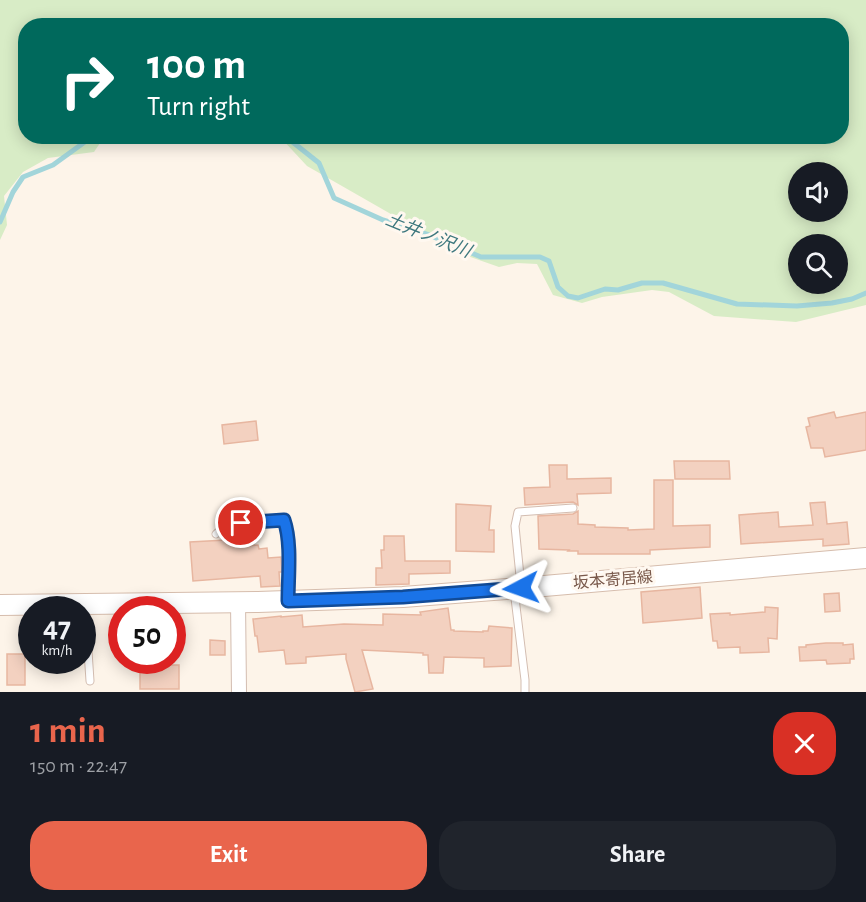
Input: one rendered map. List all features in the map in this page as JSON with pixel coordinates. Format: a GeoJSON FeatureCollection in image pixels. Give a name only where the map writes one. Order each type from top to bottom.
{"type":"FeatureCollection","features":[{"type":"Feature","properties":{"kind":"main road","name":"坂本寄居線"},"geometry":{"type":"LineString","coordinates":[[96,603],[238,602],[403,597],[866,558]]}},
{"type":"Feature","properties":{"kind":"main road","name":"坂本寄居線"},"geometry":{"type":"LineString","coordinates":[[0,605],[18,605]]}},
{"type":"Feature","properties":{"kind":"street"},"geometry":{"type":"LineString","coordinates":[[238,602],[239,692]]}},
{"type":"Feature","properties":{"kind":"lane"},"geometry":{"type":"LineString","coordinates":[[525,692],[517,589],[515,526],[518,512],[573,508]]}},
{"type":"Feature","properties":{"kind":"lane"},"geometry":{"type":"LineString","coordinates":[[216,534],[227,524],[284,520],[287,528],[288,601]]}},
{"type":"Feature","properties":{"kind":"lane"},"geometry":{"type":"LineString","coordinates":[[89,674],[90,681]]}},
{"type":"Feature","properties":{"kind":"green space"},"geometry":{"type":"Polygon","coordinates":[[[0,0],[866,0],[866,305],[796,322],[714,316],[669,292],[652,290],[602,297],[582,303],[553,295],[537,264],[517,263],[499,267],[459,253],[307,166],[287,144],[849,144],[849,18],[18,18],[18,144],[99,144],[94,152],[48,158],[23,172],[4,196],[7,225],[0,240],[0,0]]]}},
{"type":"Feature","properties":{"kind":"building"},"geometry":{"type":"Polygon","coordinates":[[[834,412],[836,418],[866,412],[866,450],[825,457],[823,448],[811,448],[806,427],[810,426],[808,418],[834,412]]]}},
{"type":"Feature","properties":{"kind":"building"},"geometry":{"type":"Polygon","coordinates":[[[256,421],[258,440],[224,444],[222,425],[256,421]]]}},
{"type":"Feature","properties":{"kind":"building"},"geometry":{"type":"Polygon","coordinates":[[[674,461],[729,461],[730,479],[675,479],[674,461]]]}},
{"type":"Feature","properties":{"kind":"building"},"geometry":{"type":"Polygon","coordinates":[[[549,465],[567,465],[567,479],[611,478],[611,493],[577,494],[578,505],[573,502],[525,505],[524,488],[550,487],[549,465]]]}},
{"type":"Feature","properties":{"kind":"building"},"geometry":{"type":"Polygon","coordinates":[[[654,480],[673,480],[673,526],[710,525],[710,547],[650,550],[650,554],[578,554],[578,551],[539,549],[538,516],[573,514],[578,511],[578,524],[628,528],[628,530],[654,529],[654,480]]]}},
{"type":"Feature","properties":{"kind":"building"},"geometry":{"type":"Polygon","coordinates":[[[825,502],[827,524],[847,522],[849,544],[823,546],[823,539],[741,544],[739,515],[778,512],[779,527],[813,525],[810,503],[825,502]]]}},
{"type":"Feature","properties":{"kind":"building"},"geometry":{"type":"Polygon","coordinates":[[[456,504],[491,506],[489,530],[494,530],[494,552],[456,551],[456,504]]]}},
{"type":"Feature","properties":{"kind":"building"},"geometry":{"type":"Polygon","coordinates":[[[241,532],[242,546],[258,545],[259,549],[267,548],[268,558],[281,557],[280,586],[261,587],[260,576],[193,581],[190,542],[226,540],[226,533],[241,532]]]}},
{"type":"Feature","properties":{"kind":"building"},"geometry":{"type":"Polygon","coordinates":[[[384,536],[404,536],[405,561],[450,561],[450,573],[409,574],[409,584],[376,585],[376,568],[382,568],[381,550],[384,550],[384,536]]]}},
{"type":"Feature","properties":{"kind":"building"},"geometry":{"type":"Polygon","coordinates":[[[700,587],[702,618],[643,623],[641,592],[700,587]]]}},
{"type":"Feature","properties":{"kind":"building"},"geometry":{"type":"Polygon","coordinates":[[[839,593],[840,611],[825,612],[824,594],[839,593]]]}},
{"type":"Feature","properties":{"kind":"building"},"geometry":{"type":"Polygon","coordinates":[[[765,607],[778,608],[777,639],[768,638],[769,652],[740,653],[740,647],[718,648],[717,641],[713,641],[710,614],[765,612],[765,607]]]}},
{"type":"Feature","properties":{"kind":"building"},"geometry":{"type":"Polygon","coordinates":[[[448,608],[451,630],[454,631],[483,632],[488,631],[489,626],[512,628],[511,666],[484,667],[484,658],[444,657],[443,673],[429,673],[428,655],[423,655],[423,653],[362,650],[373,689],[355,692],[346,654],[306,657],[306,663],[286,664],[284,650],[259,652],[253,619],[302,615],[303,627],[344,624],[383,625],[383,614],[421,615],[420,612],[448,608]]]}},
{"type":"Feature","properties":{"kind":"building"},"geometry":{"type":"Polygon","coordinates":[[[210,640],[225,641],[225,655],[210,655],[210,640]]]}},
{"type":"Feature","properties":{"kind":"building"},"geometry":{"type":"Polygon","coordinates":[[[826,643],[853,644],[854,659],[850,659],[850,663],[827,664],[826,660],[800,661],[799,647],[826,643]]]}},
{"type":"Feature","properties":{"kind":"building"},"geometry":{"type":"Polygon","coordinates":[[[7,654],[18,654],[18,674],[25,674],[25,685],[7,685],[7,654]]]}},
{"type":"Feature","properties":{"kind":"building"},"geometry":{"type":"Polygon","coordinates":[[[140,674],[179,674],[179,689],[140,689],[140,674]]]}},
{"type":"Feature","properties":{"kind":"waterway","name":"土井ノ沢川"},"geometry":{"type":"LineString","coordinates":[[0,222],[13,192],[23,177],[53,165],[82,144]]}},
{"type":"Feature","properties":{"kind":"waterway","name":"土井ノ沢川"},"geometry":{"type":"LineString","coordinates":[[295,144],[319,163],[334,198],[383,220],[429,235],[481,257],[540,257],[549,261],[558,287],[568,296],[578,298],[605,289],[618,290],[642,283],[663,283],[737,304],[797,306],[832,303],[852,299],[866,293]]}},
{"type":"Feature","properties":{"kind":"route"},"geometry":{"type":"LineString","coordinates":[[241,523],[284,520],[287,528],[288,601],[403,597],[521,588]]}}]}
